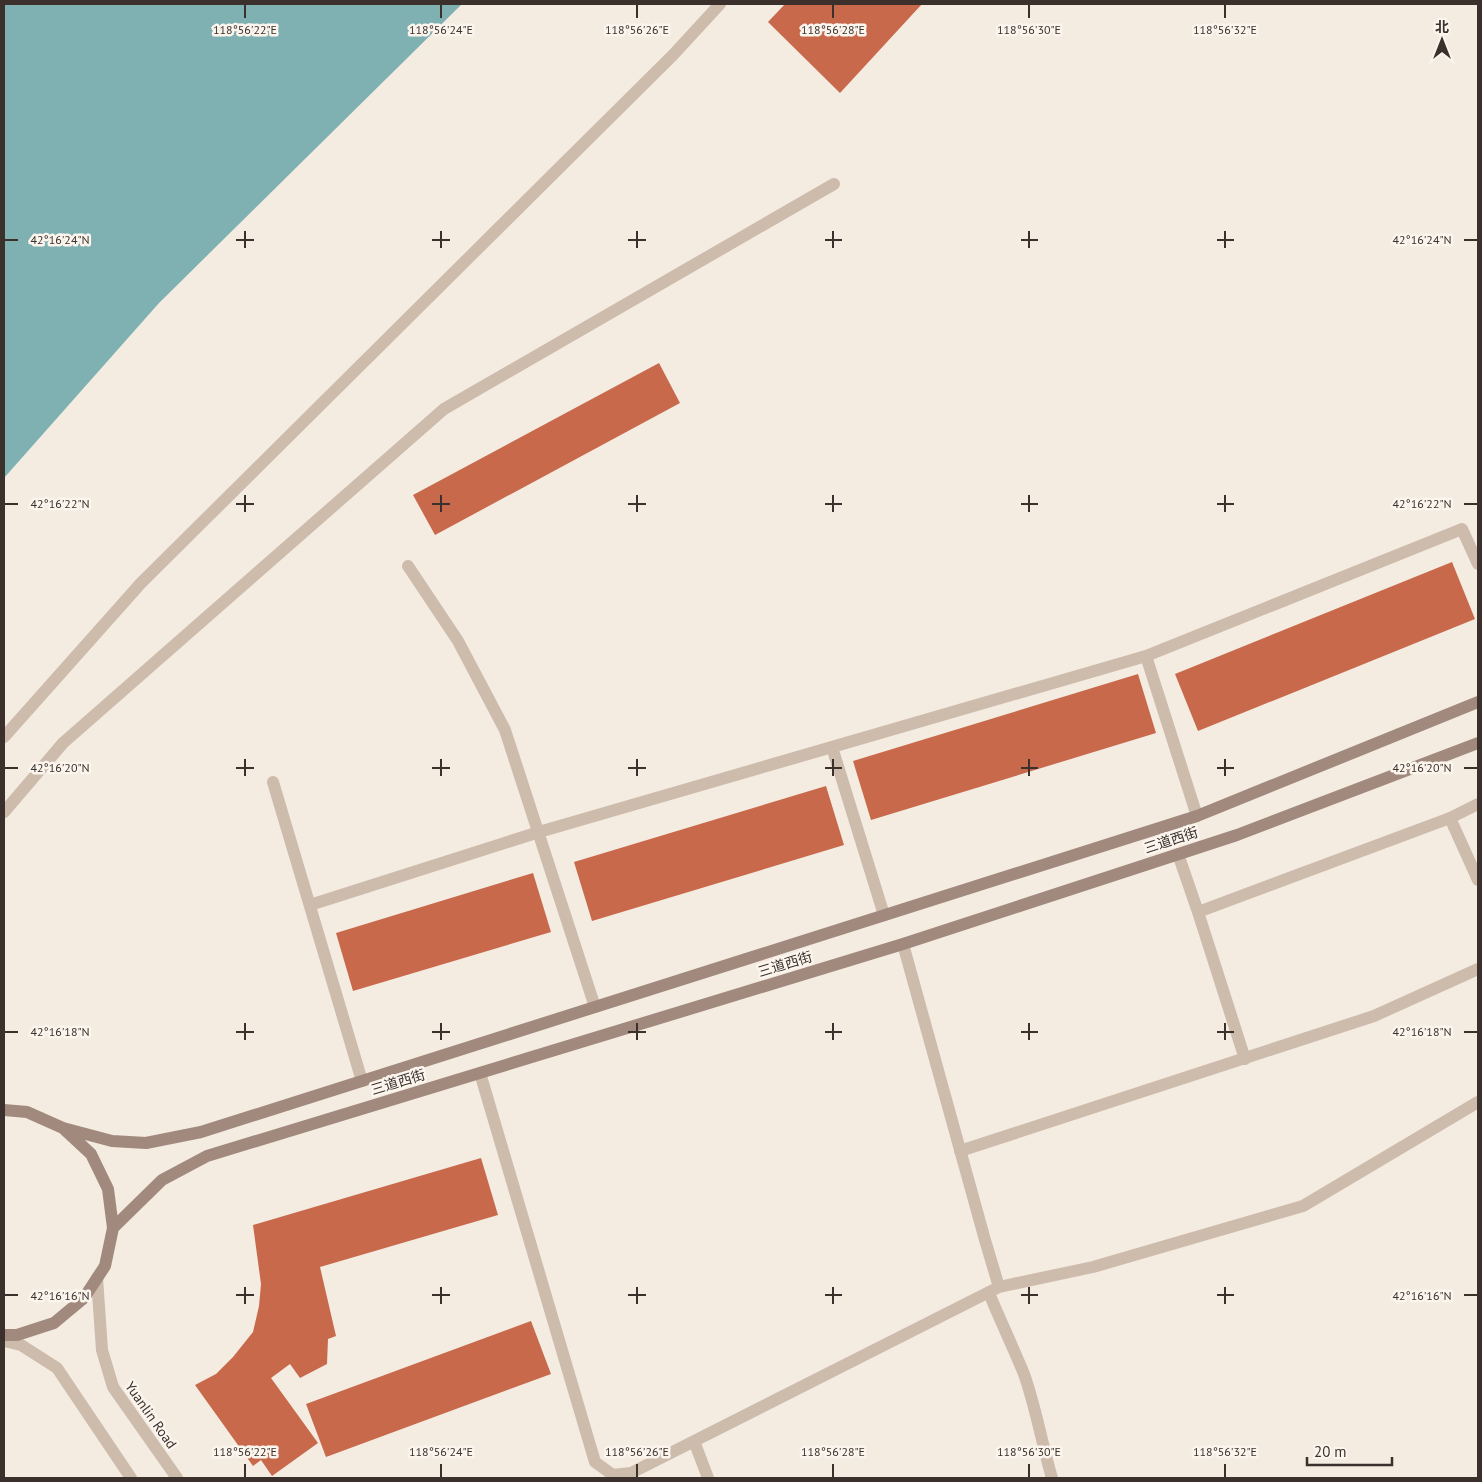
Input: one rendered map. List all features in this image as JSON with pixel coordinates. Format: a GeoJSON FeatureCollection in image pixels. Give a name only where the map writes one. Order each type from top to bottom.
{"type":"FeatureCollection","features":[{"type":"Feature","properties":{"kind":"main road"},"geometry":{"type":"LineString","coordinates":[[4,1110],[27,1112],[63,1128],[112,1141],[146,1142],[200,1132],[1197,816],[1478,702]]}},
{"type":"Feature","properties":{"kind":"main road","name":"三道西街"},"geometry":{"type":"LineString","coordinates":[[113,1228],[162,1180],[206,1156],[903,944],[1255,828],[1478,743]]}},
{"type":"Feature","properties":{"kind":"main road"},"geometry":{"type":"LineString","coordinates":[[4,1335],[17,1335],[54,1323],[84,1298],[105,1266],[113,1228],[108,1189],[91,1154],[63,1128]]}},
{"type":"Feature","properties":{"kind":"street"},"geometry":{"type":"LineString","coordinates":[[4,737],[141,583],[659,69],[720,4]]}},
{"type":"Feature","properties":{"kind":"street"},"geometry":{"type":"LineString","coordinates":[[4,812],[63,743],[444,409],[834,184]]}},
{"type":"Feature","properties":{"kind":"street"},"geometry":{"type":"LineString","coordinates":[[310,905],[539,832],[1146,656],[1462,529],[1478,564]]}},
{"type":"Feature","properties":{"kind":"street"},"geometry":{"type":"LineString","coordinates":[[408,566],[458,641],[505,730],[595,1007]]}},
{"type":"Feature","properties":{"kind":"street"},"geometry":{"type":"LineString","coordinates":[[1146,656],[1197,816]]}},
{"type":"Feature","properties":{"kind":"street"},"geometry":{"type":"LineString","coordinates":[[832,747],[884,915]]}},
{"type":"Feature","properties":{"kind":"street"},"geometry":{"type":"LineString","coordinates":[[272,782],[362,1081]]}},
{"type":"Feature","properties":{"kind":"street"},"geometry":{"type":"LineString","coordinates":[[1198,912],[1450,818],[1478,804]]}},
{"type":"Feature","properties":{"kind":"street"},"geometry":{"type":"LineString","coordinates":[[1450,818],[1478,880]]}},
{"type":"Feature","properties":{"kind":"street"},"geometry":{"type":"LineString","coordinates":[[1178,854],[1245,1059]]}},
{"type":"Feature","properties":{"kind":"street"},"geometry":{"type":"LineString","coordinates":[[903,944],[960,1151],[994,1290],[1035,1411],[1041,1441],[1052,1478]]}},
{"type":"Feature","properties":{"kind":"street"},"geometry":{"type":"LineString","coordinates":[[960,1151],[1374,1016],[1478,969]]}},
{"type":"Feature","properties":{"kind":"street"},"geometry":{"type":"LineString","coordinates":[[480,1073],[595,1462],[613,1475],[631,1473],[994,1290],[1093,1268],[1303,1206],[1478,1102]]}},
{"type":"Feature","properties":{"kind":"street","name":"Yuanlin Road"},"geometry":{"type":"LineString","coordinates":[[97,1278],[102,1350],[113,1387],[177,1478]]}},
{"type":"Feature","properties":{"kind":"street"},"geometry":{"type":"LineString","coordinates":[[4,1341],[21,1345],[57,1368],[131,1478]]}},
{"type":"Feature","properties":{"kind":"street"},"geometry":{"type":"LineString","coordinates":[[694,1441],[708,1478]]}},
{"type":"Feature","properties":{"kind":"water"},"geometry":{"type":"Polygon","coordinates":[[[4,4],[462,4],[159,303],[4,478],[4,4]]]}},
{"type":"Feature","properties":{"kind":"building"},"geometry":{"type":"Polygon","coordinates":[[[785,4],[922,4],[840,93],[768,22],[785,4]]]}},
{"type":"Feature","properties":{"kind":"building"},"geometry":{"type":"Polygon","coordinates":[[[659,363],[680,403],[435,535],[413,495],[659,363]]]}},
{"type":"Feature","properties":{"kind":"building"},"geometry":{"type":"Polygon","coordinates":[[[1452,562],[1475,619],[1198,731],[1175,674],[1452,562]]]}},
{"type":"Feature","properties":{"kind":"building"},"geometry":{"type":"Polygon","coordinates":[[[1138,674],[1156,733],[871,820],[853,761],[1138,674]]]}},
{"type":"Feature","properties":{"kind":"building"},"geometry":{"type":"Polygon","coordinates":[[[826,786],[844,845],[592,921],[574,862],[826,786]]]}},
{"type":"Feature","properties":{"kind":"building"},"geometry":{"type":"Polygon","coordinates":[[[533,873],[551,932],[353,991],[336,933],[533,873]]]}},
{"type":"Feature","properties":{"kind":"building"},"geometry":{"type":"Polygon","coordinates":[[[481,1158],[498,1215],[320,1267],[336,1336],[328,1339],[327,1364],[300,1378],[290,1364],[271,1378],[318,1443],[272,1476],[261,1460],[253,1466],[195,1385],[216,1374],[233,1357],[253,1332],[259,1306],[261,1284],[253,1225],[481,1158]]]}},
{"type":"Feature","properties":{"kind":"building"},"geometry":{"type":"Polygon","coordinates":[[[531,1321],[551,1374],[326,1457],[306,1404],[531,1321]]]}}]}
